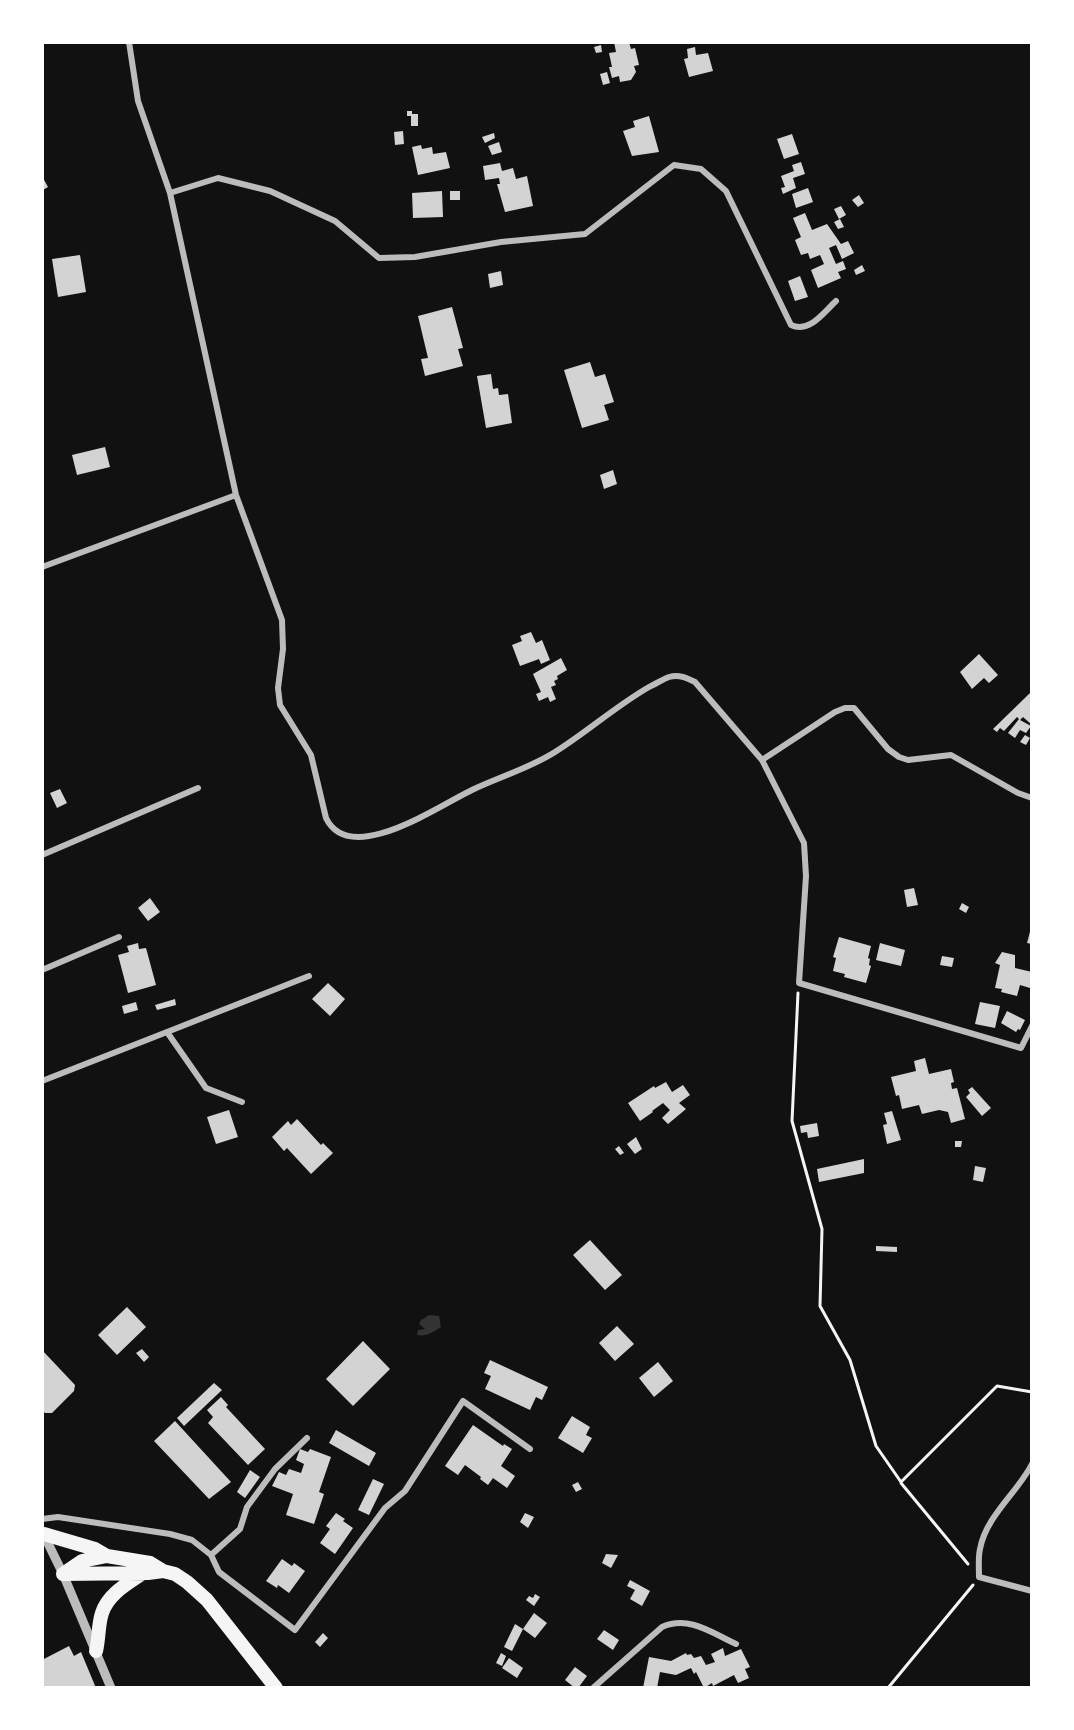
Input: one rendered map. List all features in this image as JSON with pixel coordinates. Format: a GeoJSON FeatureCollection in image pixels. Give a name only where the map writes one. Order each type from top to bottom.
{"type":"FeatureCollection","features":[{"type":"Feature","properties":{"kind":"highway"},"geometry":{"type":"LineString","coordinates":[[43,1532],[95,1549],[107,1556],[150,1563],[182,1578],[207,1600],[276,1688]]}},
{"type":"Feature","properties":{"kind":"highway"},"geometry":{"type":"LineString","coordinates":[[63,1574],[82,1562],[107,1556]]}},
{"type":"Feature","properties":{"kind":"highway"},"geometry":{"type":"LineString","coordinates":[[63,1574],[164,1571]]}},
{"type":"Feature","properties":{"kind":"highway"},"geometry":{"type":"LineString","coordinates":[[96,1652],[100,1633],[99,1623],[106,1604],[112,1596],[143,1573]]}},
{"type":"Feature","properties":{"kind":"street"},"geometry":{"type":"LineString","coordinates":[[129,42],[138,101],[170,193],[236,495],[282,620],[283,649],[278,688],[280,705],[310,755],[330,826],[338,833],[361,837],[407,824],[471,790],[554,753],[630,698],[669,677],[682,675],[695,682],[762,760],[804,843],[807,876],[799,983],[1021,1048],[1032,1026]]}},
{"type":"Feature","properties":{"kind":"street"},"geometry":{"type":"LineString","coordinates":[[170,193],[218,178],[270,191],[335,221],[379,258],[414,257],[501,242],[585,234],[674,165],[701,169],[726,191],[791,325],[800,328],[809,326],[836,301]]}},
{"type":"Feature","properties":{"kind":"street"},"geometry":{"type":"LineString","coordinates":[[42,567],[236,495]]}},
{"type":"Feature","properties":{"kind":"street"},"geometry":{"type":"LineString","coordinates":[[762,760],[835,712],[845,708],[854,708],[899,758],[908,760],[951,755],[1018,793],[1032,798]]}},
{"type":"Feature","properties":{"kind":"street"},"geometry":{"type":"LineString","coordinates":[[42,855],[198,788]]}},
{"type":"Feature","properties":{"kind":"street"},"geometry":{"type":"LineString","coordinates":[[42,970],[119,937]]}},
{"type":"Feature","properties":{"kind":"street"},"geometry":{"type":"LineString","coordinates":[[42,1081],[309,976]]}},
{"type":"Feature","properties":{"kind":"street"},"geometry":{"type":"LineString","coordinates":[[167,1032],[206,1088],[242,1102]]}},
{"type":"Feature","properties":{"kind":"street"},"geometry":{"type":"LineString","coordinates":[[42,1519],[58,1517],[170,1534],[192,1540],[211,1555],[219,1572],[295,1630],[385,1508],[405,1491],[463,1401],[530,1449]]}},
{"type":"Feature","properties":{"kind":"street"},"geometry":{"type":"LineString","coordinates":[[211,1555],[240,1530],[254,1497],[275,1469],[307,1438]]}},
{"type":"Feature","properties":{"kind":"street"},"geometry":{"type":"LineString","coordinates":[[1032,1464],[991,1523],[980,1548],[979,1577],[1032,1591]]}},
{"type":"Feature","properties":{"kind":"street"},"geometry":{"type":"LineString","coordinates":[[43,1532],[111,1688]]}},
{"type":"Feature","properties":{"kind":"street"},"geometry":{"type":"LineString","coordinates":[[593,1688],[640,1645],[662,1627],[673,1622],[695,1624],[736,1644]]}},
{"type":"Feature","properties":{"kind":"path"},"geometry":{"type":"LineString","coordinates":[[799,983],[792,1121],[822,1229],[820,1306],[850,1360],[876,1446],[901,1482],[979,1577],[888,1688]]}},
{"type":"Feature","properties":{"kind":"path"},"geometry":{"type":"LineString","coordinates":[[901,1482],[997,1386],[1032,1392]]}},
{"type":"Feature","properties":{"kind":"shaded area"},"geometry":{"type":"Polygon","coordinates":[[[429,1315],[439,1316],[441,1327],[426,1335],[417,1335],[418,1330],[425,1329],[419,1324],[421,1320],[429,1315]]]}},
{"type":"Feature","properties":{"kind":"building"},"geometry":{"type":"Polygon","coordinates":[[[614,42],[629,42],[631,49],[635,48],[639,65],[634,66],[636,72],[631,80],[620,82],[619,76],[612,78],[609,53],[616,52],[614,42]]]}},
{"type":"Feature","properties":{"kind":"building"},"geometry":{"type":"Polygon","coordinates":[[[601,45],[602,52],[596,53],[594,47],[601,45]]]}},
{"type":"Feature","properties":{"kind":"building"},"geometry":{"type":"Polygon","coordinates":[[[695,47],[696,55],[708,53],[713,71],[689,77],[684,59],[688,58],[687,49],[695,47]]]}},
{"type":"Feature","properties":{"kind":"building"},"geometry":{"type":"Polygon","coordinates":[[[607,72],[610,83],[603,85],[600,74],[607,72]]]}},
{"type":"Feature","properties":{"kind":"building"},"geometry":{"type":"Polygon","coordinates":[[[407,111],[418,114],[418,126],[411,126],[411,116],[407,116],[407,111]]]}},
{"type":"Feature","properties":{"kind":"building"},"geometry":{"type":"Polygon","coordinates":[[[649,116],[659,152],[632,156],[623,131],[635,127],[633,121],[649,116]]]}},
{"type":"Feature","properties":{"kind":"building"},"geometry":{"type":"Polygon","coordinates":[[[403,131],[404,144],[395,145],[394,132],[403,131]]]}},
{"type":"Feature","properties":{"kind":"building"},"geometry":{"type":"Polygon","coordinates":[[[494,133],[495,138],[485,143],[482,137],[494,133]]]}},
{"type":"Feature","properties":{"kind":"building"},"geometry":{"type":"Polygon","coordinates":[[[792,134],[799,154],[784,159],[777,139],[792,134]]]}},
{"type":"Feature","properties":{"kind":"building"},"geometry":{"type":"Polygon","coordinates":[[[499,142],[502,152],[492,155],[488,146],[499,142]]]}},
{"type":"Feature","properties":{"kind":"building"},"geometry":{"type":"Polygon","coordinates":[[[421,145],[422,149],[432,147],[433,154],[446,152],[450,168],[418,175],[412,147],[421,145]]]}},
{"type":"Feature","properties":{"kind":"building"},"geometry":{"type":"Polygon","coordinates":[[[801,162],[805,174],[793,178],[796,188],[783,194],[781,188],[785,187],[781,176],[794,171],[792,165],[801,162]]]}},
{"type":"Feature","properties":{"kind":"building"},"geometry":{"type":"Polygon","coordinates":[[[500,163],[502,171],[513,168],[516,179],[527,176],[533,206],[505,212],[497,184],[500,184],[499,178],[485,180],[483,166],[500,163]]]}},
{"type":"Feature","properties":{"kind":"building"},"geometry":{"type":"Polygon","coordinates":[[[42,176],[48,187],[43,190],[42,187],[42,176]]]}},
{"type":"Feature","properties":{"kind":"building"},"geometry":{"type":"Polygon","coordinates":[[[808,188],[813,202],[796,208],[792,194],[808,188]]]}},
{"type":"Feature","properties":{"kind":"building"},"geometry":{"type":"Polygon","coordinates":[[[442,191],[443,217],[413,218],[412,193],[442,191]]]}},
{"type":"Feature","properties":{"kind":"building"},"geometry":{"type":"Polygon","coordinates":[[[450,191],[460,191],[460,200],[450,200],[450,191]]]}},
{"type":"Feature","properties":{"kind":"building"},"geometry":{"type":"Polygon","coordinates":[[[859,195],[864,203],[858,207],[852,200],[859,195]]]}},
{"type":"Feature","properties":{"kind":"building"},"geometry":{"type":"Polygon","coordinates":[[[841,206],[846,215],[839,219],[834,209],[841,206]]]}},
{"type":"Feature","properties":{"kind":"building"},"geometry":{"type":"Polygon","coordinates":[[[805,213],[812,230],[827,224],[841,244],[848,241],[854,253],[842,259],[836,245],[829,248],[836,264],[843,261],[846,269],[838,272],[841,278],[818,288],[811,270],[824,264],[820,255],[810,259],[808,253],[801,255],[795,240],[801,237],[793,218],[805,213]]]}},
{"type":"Feature","properties":{"kind":"building"},"geometry":{"type":"Polygon","coordinates":[[[840,219],[844,227],[838,229],[834,222],[840,219]]]}},
{"type":"Feature","properties":{"kind":"building"},"geometry":{"type":"Polygon","coordinates":[[[80,255],[86,292],[58,297],[52,259],[80,255]]]}},
{"type":"Feature","properties":{"kind":"building"},"geometry":{"type":"Polygon","coordinates":[[[862,265],[865,271],[856,275],[854,270],[862,265]]]}},
{"type":"Feature","properties":{"kind":"building"},"geometry":{"type":"Polygon","coordinates":[[[501,271],[503,285],[490,288],[488,274],[501,271]]]}},
{"type":"Feature","properties":{"kind":"building"},"geometry":{"type":"Polygon","coordinates":[[[800,276],[808,297],[795,301],[788,281],[800,276]]]}},
{"type":"Feature","properties":{"kind":"building"},"geometry":{"type":"Polygon","coordinates":[[[452,307],[463,348],[458,349],[463,366],[425,376],[421,359],[428,358],[418,316],[452,307]]]}},
{"type":"Feature","properties":{"kind":"building"},"geometry":{"type":"Polygon","coordinates":[[[590,362],[595,377],[605,374],[614,402],[604,405],[609,420],[582,428],[564,370],[590,362]]]}},
{"type":"Feature","properties":{"kind":"building"},"geometry":{"type":"Polygon","coordinates":[[[491,374],[493,389],[498,388],[499,395],[508,394],[512,423],[486,428],[477,376],[491,374]]]}},
{"type":"Feature","properties":{"kind":"building"},"geometry":{"type":"Polygon","coordinates":[[[105,447],[110,467],[77,475],[72,455],[105,447]]]}},
{"type":"Feature","properties":{"kind":"building"},"geometry":{"type":"Polygon","coordinates":[[[613,470],[617,484],[604,489],[600,475],[613,470]]]}},
{"type":"Feature","properties":{"kind":"building"},"geometry":{"type":"Polygon","coordinates":[[[531,632],[536,643],[542,640],[550,660],[541,664],[539,659],[520,666],[512,645],[522,641],[520,636],[531,632]]]}},
{"type":"Feature","properties":{"kind":"building"},"geometry":{"type":"Polygon","coordinates":[[[979,654],[998,675],[989,683],[984,678],[972,689],[960,672],[979,654]]]}},
{"type":"Feature","properties":{"kind":"building"},"geometry":{"type":"Polygon","coordinates":[[[561,658],[567,670],[557,676],[558,679],[554,681],[556,685],[551,687],[556,699],[550,702],[548,697],[539,701],[536,694],[541,692],[533,674],[561,658]]]}},
{"type":"Feature","properties":{"kind":"building"},"geometry":{"type":"Polygon","coordinates":[[[1030,693],[1032,695],[1032,725],[1023,717],[1020,720],[1031,726],[1026,733],[1020,730],[1015,738],[1008,733],[1019,719],[1017,717],[1004,731],[1000,728],[997,732],[993,729],[1030,693]]]}},
{"type":"Feature","properties":{"kind":"building"},"geometry":{"type":"Polygon","coordinates":[[[1025,735],[1030,738],[1026,745],[1020,742],[1025,735]]]}},
{"type":"Feature","properties":{"kind":"building"},"geometry":{"type":"Polygon","coordinates":[[[60,789],[67,803],[57,808],[50,793],[60,789]]]}},
{"type":"Feature","properties":{"kind":"building"},"geometry":{"type":"Polygon","coordinates":[[[914,888],[918,905],[907,907],[904,890],[914,888]]]}},
{"type":"Feature","properties":{"kind":"building"},"geometry":{"type":"Polygon","coordinates":[[[150,898],[160,912],[148,921],[138,908],[150,898]]]}},
{"type":"Feature","properties":{"kind":"building"},"geometry":{"type":"Polygon","coordinates":[[[962,903],[969,907],[966,913],[959,909],[962,903]]]}},
{"type":"Feature","properties":{"kind":"building"},"geometry":{"type":"Polygon","coordinates":[[[1032,928],[1032,944],[1027,943],[1032,928]]]}},
{"type":"Feature","properties":{"kind":"building"},"geometry":{"type":"Polygon","coordinates":[[[839,937],[871,946],[868,958],[871,966],[866,983],[844,977],[845,974],[833,971],[836,958],[833,957],[839,937]]]}},
{"type":"Feature","properties":{"kind":"building"},"geometry":{"type":"Polygon","coordinates":[[[138,943],[139,949],[146,948],[156,985],[128,993],[118,955],[129,952],[127,946],[138,943]]]}},
{"type":"Feature","properties":{"kind":"building"},"geometry":{"type":"Polygon","coordinates":[[[880,943],[905,950],[901,966],[876,960],[880,943]]]}},
{"type":"Feature","properties":{"kind":"building"},"geometry":{"type":"Polygon","coordinates":[[[1002,952],[1015,955],[1015,968],[1032,972],[1030,988],[1020,985],[1017,996],[995,988],[1000,965],[995,963],[1002,952]]]}},
{"type":"Feature","properties":{"kind":"building"},"geometry":{"type":"Polygon","coordinates":[[[942,956],[954,958],[952,967],[940,965],[942,956]]]}},
{"type":"Feature","properties":{"kind":"building"},"geometry":{"type":"Polygon","coordinates":[[[328,983],[345,999],[330,1016],[312,999],[328,983]]]}},
{"type":"Feature","properties":{"kind":"building"},"geometry":{"type":"Polygon","coordinates":[[[175,999],[176,1005],[157,1010],[155,1005],[175,999]]]}},
{"type":"Feature","properties":{"kind":"building"},"geometry":{"type":"Polygon","coordinates":[[[136,1002],[138,1010],[124,1014],[122,1006],[136,1002]]]}},
{"type":"Feature","properties":{"kind":"building"},"geometry":{"type":"Polygon","coordinates":[[[980,1002],[1000,1006],[995,1028],[975,1024],[980,1002]]]}},
{"type":"Feature","properties":{"kind":"building"},"geometry":{"type":"Polygon","coordinates":[[[1007,1011],[1025,1020],[1020,1030],[1016,1032],[1001,1023],[1007,1011]]]}},
{"type":"Feature","properties":{"kind":"building"},"geometry":{"type":"Polygon","coordinates":[[[925,1058],[929,1074],[951,1069],[954,1082],[951,1083],[952,1089],[957,1088],[965,1119],[951,1123],[948,1112],[939,1110],[922,1114],[919,1105],[902,1109],[891,1077],[916,1071],[914,1061],[925,1058]]]}},
{"type":"Feature","properties":{"kind":"building"},"geometry":{"type":"Polygon","coordinates":[[[666,1082],[672,1092],[683,1085],[690,1095],[679,1103],[686,1109],[668,1124],[662,1118],[670,1110],[663,1103],[640,1121],[628,1103],[654,1086],[655,1088],[666,1082]]]}},
{"type":"Feature","properties":{"kind":"building"},"geometry":{"type":"Polygon","coordinates":[[[972,1087],[991,1108],[982,1116],[966,1097],[970,1093],[968,1090],[972,1087]]]}},
{"type":"Feature","properties":{"kind":"building"},"geometry":{"type":"Polygon","coordinates":[[[229,1110],[238,1137],[216,1144],[207,1117],[229,1110]]]}},
{"type":"Feature","properties":{"kind":"building"},"geometry":{"type":"Polygon","coordinates":[[[892,1111],[901,1140],[887,1144],[883,1125],[887,1124],[884,1113],[892,1111]]]}},
{"type":"Feature","properties":{"kind":"building"},"geometry":{"type":"Polygon","coordinates":[[[297,1119],[321,1145],[323,1143],[333,1153],[311,1174],[287,1148],[284,1151],[272,1137],[288,1121],[291,1125],[297,1119]]]}},
{"type":"Feature","properties":{"kind":"building"},"geometry":{"type":"Polygon","coordinates":[[[817,1123],[819,1136],[808,1138],[807,1132],[801,1133],[800,1126],[817,1123]]]}},
{"type":"Feature","properties":{"kind":"building"},"geometry":{"type":"Polygon","coordinates":[[[636,1137],[642,1149],[635,1154],[627,1144],[636,1137]]]}},
{"type":"Feature","properties":{"kind":"building"},"geometry":{"type":"Polygon","coordinates":[[[955,1141],[962,1141],[961,1147],[955,1147],[955,1141]]]}},
{"type":"Feature","properties":{"kind":"building"},"geometry":{"type":"Polygon","coordinates":[[[619,1146],[624,1153],[620,1155],[615,1149],[619,1146]]]}},
{"type":"Feature","properties":{"kind":"building"},"geometry":{"type":"Polygon","coordinates":[[[864,1159],[864,1173],[819,1182],[817,1169],[864,1159]]]}},
{"type":"Feature","properties":{"kind":"building"},"geometry":{"type":"Polygon","coordinates":[[[975,1166],[986,1168],[983,1182],[973,1180],[975,1166]]]}},
{"type":"Feature","properties":{"kind":"building"},"geometry":{"type":"Polygon","coordinates":[[[590,1240],[622,1275],[605,1290],[573,1255],[590,1240]]]}},
{"type":"Feature","properties":{"kind":"building"},"geometry":{"type":"Polygon","coordinates":[[[876,1246],[897,1247],[897,1252],[876,1251],[876,1246]]]}},
{"type":"Feature","properties":{"kind":"building"},"geometry":{"type":"Polygon","coordinates":[[[127,1307],[146,1327],[117,1355],[98,1335],[127,1307]]]}},
{"type":"Feature","properties":{"kind":"building"},"geometry":{"type":"Polygon","coordinates":[[[617,1326],[634,1344],[615,1361],[599,1343],[617,1326]]]}},
{"type":"Feature","properties":{"kind":"building"},"geometry":{"type":"Polygon","coordinates":[[[363,1341],[390,1369],[353,1406],[326,1379],[363,1341]]]}},
{"type":"Feature","properties":{"kind":"building"},"geometry":{"type":"Polygon","coordinates":[[[142,1349],[149,1357],[144,1362],[136,1353],[142,1349]]]}},
{"type":"Feature","properties":{"kind":"building"},"geometry":{"type":"Polygon","coordinates":[[[42,1350],[75,1385],[74,1391],[52,1413],[45,1413],[42,1410],[42,1350]]]}},
{"type":"Feature","properties":{"kind":"building"},"geometry":{"type":"Polygon","coordinates":[[[490,1360],[548,1387],[542,1400],[536,1397],[530,1410],[485,1389],[491,1376],[484,1373],[490,1360]]]}},
{"type":"Feature","properties":{"kind":"building"},"geometry":{"type":"Polygon","coordinates":[[[658,1362],[673,1381],[654,1397],[639,1378],[658,1362]]]}},
{"type":"Feature","properties":{"kind":"building"},"geometry":{"type":"Polygon","coordinates":[[[214,1383],[222,1390],[184,1426],[177,1418],[214,1383]]]}},
{"type":"Feature","properties":{"kind":"building"},"geometry":{"type":"Polygon","coordinates":[[[221,1397],[228,1405],[226,1407],[265,1449],[248,1465],[208,1423],[213,1417],[207,1410],[221,1397]]]}},
{"type":"Feature","properties":{"kind":"building"},"geometry":{"type":"Polygon","coordinates":[[[572,1416],[590,1427],[586,1435],[592,1438],[583,1453],[558,1438],[572,1416]]]}},
{"type":"Feature","properties":{"kind":"building"},"geometry":{"type":"Polygon","coordinates":[[[175,1421],[231,1482],[209,1499],[154,1441],[175,1421]]]}},
{"type":"Feature","properties":{"kind":"building"},"geometry":{"type":"Polygon","coordinates":[[[473,1425],[503,1446],[504,1444],[512,1449],[501,1466],[515,1476],[507,1488],[493,1478],[488,1485],[465,1465],[458,1475],[445,1466],[473,1425]]]}},
{"type":"Feature","properties":{"kind":"building"},"geometry":{"type":"Polygon","coordinates":[[[336,1430],[376,1453],[369,1466],[329,1443],[336,1430]]]}},
{"type":"Feature","properties":{"kind":"building"},"geometry":{"type":"Polygon","coordinates":[[[300,1449],[308,1452],[310,1449],[331,1457],[319,1492],[324,1494],[314,1524],[286,1515],[293,1494],[272,1486],[279,1472],[286,1475],[289,1469],[301,1473],[304,1464],[296,1460],[300,1449]]]}},
{"type":"Feature","properties":{"kind":"building"},"geometry":{"type":"Polygon","coordinates":[[[250,1470],[260,1477],[245,1498],[237,1492],[250,1470]]]}},
{"type":"Feature","properties":{"kind":"building"},"geometry":{"type":"Polygon","coordinates":[[[373,1479],[384,1484],[369,1515],[358,1510],[373,1479]]]}},
{"type":"Feature","properties":{"kind":"building"},"geometry":{"type":"Polygon","coordinates":[[[578,1482],[582,1489],[576,1492],[572,1485],[578,1482]]]}},
{"type":"Feature","properties":{"kind":"building"},"geometry":{"type":"Polygon","coordinates":[[[336,1513],[353,1528],[335,1554],[320,1543],[330,1529],[326,1526],[336,1513]]]}},
{"type":"Feature","properties":{"kind":"building"},"geometry":{"type":"Polygon","coordinates":[[[525,1513],[534,1517],[528,1528],[520,1522],[525,1513]]]}},
{"type":"Feature","properties":{"kind":"building"},"geometry":{"type":"Polygon","coordinates":[[[606,1554],[618,1555],[611,1568],[602,1563],[606,1554]]]}},
{"type":"Feature","properties":{"kind":"building"},"geometry":{"type":"Polygon","coordinates":[[[282,1559],[292,1566],[294,1563],[305,1571],[289,1593],[278,1585],[277,1588],[266,1581],[282,1559]]]}},
{"type":"Feature","properties":{"kind":"building"},"geometry":{"type":"Polygon","coordinates":[[[630,1580],[650,1591],[642,1606],[630,1599],[635,1590],[627,1586],[630,1580]]]}},
{"type":"Feature","properties":{"kind":"building"},"geometry":{"type":"Polygon","coordinates":[[[535,1594],[540,1597],[534,1606],[526,1600],[529,1596],[533,1598],[535,1594]]]}},
{"type":"Feature","properties":{"kind":"building"},"geometry":{"type":"Polygon","coordinates":[[[534,1613],[547,1623],[535,1638],[523,1629],[534,1613]]]}},
{"type":"Feature","properties":{"kind":"building"},"geometry":{"type":"Polygon","coordinates":[[[515,1624],[523,1629],[512,1651],[504,1647],[515,1624]]]}},
{"type":"Feature","properties":{"kind":"building"},"geometry":{"type":"Polygon","coordinates":[[[604,1630],[619,1640],[613,1650],[597,1639],[604,1630]]]}},
{"type":"Feature","properties":{"kind":"building"},"geometry":{"type":"Polygon","coordinates":[[[323,1633],[328,1638],[320,1647],[315,1642],[323,1633]]]}},
{"type":"Feature","properties":{"kind":"building"},"geometry":{"type":"Polygon","coordinates":[[[69,1646],[74,1656],[81,1652],[96,1688],[42,1688],[42,1660],[69,1646]]]}},
{"type":"Feature","properties":{"kind":"building"},"geometry":{"type":"Polygon","coordinates":[[[723,1648],[725,1656],[741,1649],[750,1667],[745,1669],[749,1678],[738,1683],[734,1675],[704,1688],[696,1672],[694,1674],[691,1668],[676,1675],[660,1672],[657,1688],[643,1688],[649,1657],[671,1661],[686,1653],[691,1654],[694,1658],[701,1656],[706,1665],[715,1662],[711,1654],[723,1648]]]}},
{"type":"Feature","properties":{"kind":"building"},"geometry":{"type":"Polygon","coordinates":[[[501,1653],[506,1656],[502,1666],[496,1663],[501,1653]]]}},
{"type":"Feature","properties":{"kind":"building"},"geometry":{"type":"Polygon","coordinates":[[[509,1658],[523,1668],[517,1678],[502,1668],[509,1658]]]}},
{"type":"Feature","properties":{"kind":"building"},"geometry":{"type":"Polygon","coordinates":[[[575,1667],[587,1676],[578,1688],[565,1680],[575,1667]]]}}]}
